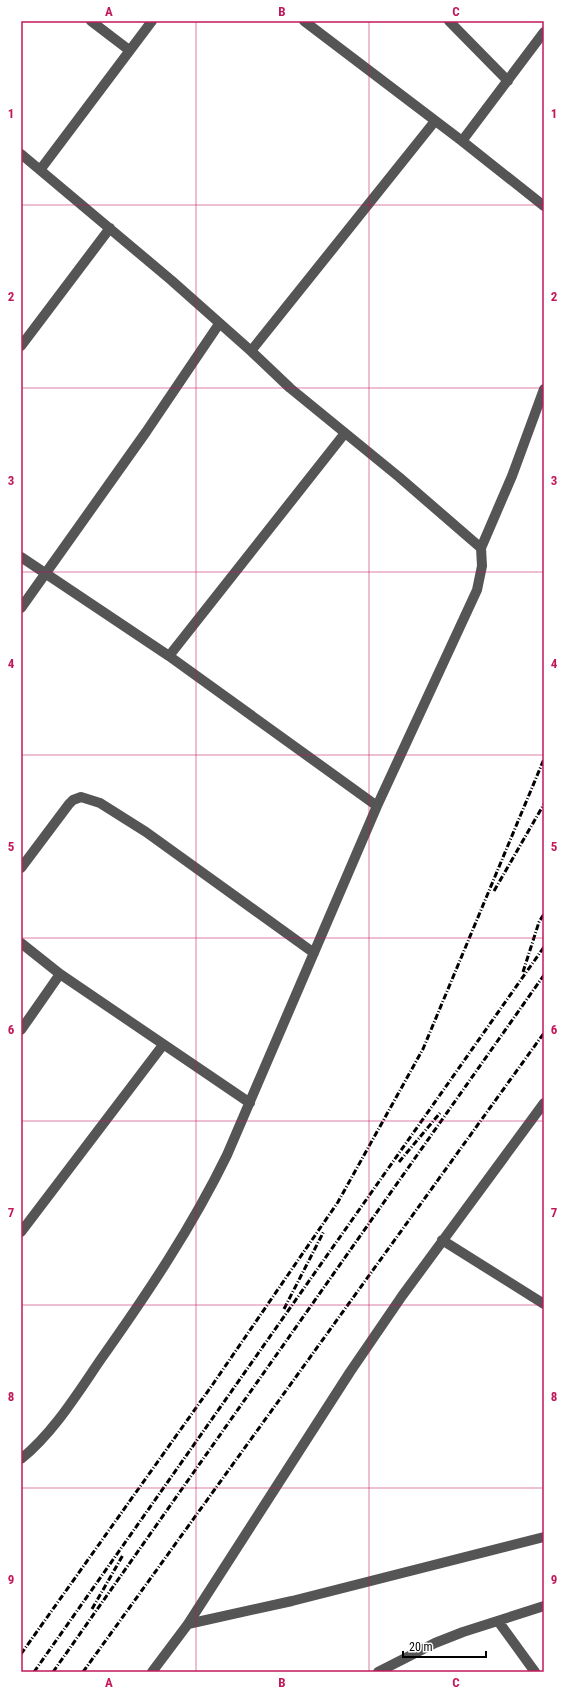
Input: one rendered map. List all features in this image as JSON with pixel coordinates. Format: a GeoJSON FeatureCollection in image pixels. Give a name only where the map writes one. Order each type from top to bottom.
{"type":"FeatureCollection","features":[{"type":"Feature","properties":{"kind":"street"},"geometry":{"type":"LineString","coordinates":[[91,21],[130,50]]}},
{"type":"Feature","properties":{"kind":"street"},"geometry":{"type":"LineString","coordinates":[[40,170],[152,21]]}},
{"type":"Feature","properties":{"kind":"street"},"geometry":{"type":"LineString","coordinates":[[304,21],[462,141],[544,206]]}},
{"type":"Feature","properties":{"kind":"street"},"geometry":{"type":"LineString","coordinates":[[449,21],[508,81]]}},
{"type":"Feature","properties":{"kind":"street"},"geometry":{"type":"LineString","coordinates":[[462,141],[544,32]]}},
{"type":"Feature","properties":{"kind":"street"},"geometry":{"type":"LineString","coordinates":[[251,350],[436,121]]}},
{"type":"Feature","properties":{"kind":"street"},"geometry":{"type":"LineString","coordinates":[[21,154],[110,228],[219,324],[251,350],[290,388],[399,477],[481,548]]}},
{"type":"Feature","properties":{"kind":"street"},"geometry":{"type":"LineString","coordinates":[[21,346],[110,228]]}},
{"type":"Feature","properties":{"kind":"street"},"geometry":{"type":"LineString","coordinates":[[21,608],[46,575],[146,432],[219,324]]}},
{"type":"Feature","properties":{"kind":"street"},"geometry":{"type":"LineString","coordinates":[[21,1459],[35,1447],[70,1404],[148,1290],[207,1196],[250,1103],[376,806],[477,590],[482,566],[481,548],[512,476],[544,389]]}},
{"type":"Feature","properties":{"kind":"street"},"geometry":{"type":"LineString","coordinates":[[169,656],[344,433]]}},
{"type":"Feature","properties":{"kind":"street"},"geometry":{"type":"LineString","coordinates":[[21,557],[169,656],[376,806]]}},
{"type":"Feature","properties":{"kind":"street"},"geometry":{"type":"LineString","coordinates":[[21,868],[69,804],[77,798],[86,798],[100,803],[146,832],[314,953]]}},
{"type":"Feature","properties":{"kind":"street"},"geometry":{"type":"LineString","coordinates":[[21,943],[60,974],[250,1103]]}},
{"type":"Feature","properties":{"kind":"street"},"geometry":{"type":"LineString","coordinates":[[21,1030],[60,974]]}},
{"type":"Feature","properties":{"kind":"street"},"geometry":{"type":"LineString","coordinates":[[21,1232],[163,1045]]}},
{"type":"Feature","properties":{"kind":"street"},"geometry":{"type":"LineString","coordinates":[[152,1672],[188,1624],[350,1372],[442,1240],[544,1103]]}},
{"type":"Feature","properties":{"kind":"street"},"geometry":{"type":"LineString","coordinates":[[442,1240],[544,1304]]}},
{"type":"Feature","properties":{"kind":"street"},"geometry":{"type":"LineString","coordinates":[[188,1624],[292,1601],[544,1537]]}},
{"type":"Feature","properties":{"kind":"street"},"geometry":{"type":"LineString","coordinates":[[380,1671],[435,1643],[498,1620],[544,1606]]}},
{"type":"Feature","properties":{"kind":"street"},"geometry":{"type":"LineString","coordinates":[[498,1620],[535,1672]]}},
{"type":"Feature","properties":{"kind":"railway"},"geometry":{"type":"LineString","coordinates":[[21,1654],[213,1384],[338,1202],[423,1049],[544,759]]}},
{"type":"Feature","properties":{"kind":"railway"},"geometry":{"type":"LineString","coordinates":[[494,891],[544,804]]}},
{"type":"Feature","properties":{"kind":"railway"},"geometry":{"type":"LineString","coordinates":[[523,972],[539,922],[544,914]]}},
{"type":"Feature","properties":{"kind":"railway"},"geometry":{"type":"LineString","coordinates":[[34,1672],[544,947]]}},
{"type":"Feature","properties":{"kind":"railway"},"geometry":{"type":"LineString","coordinates":[[53,1672],[544,975]]}},
{"type":"Feature","properties":{"kind":"railway"},"geometry":{"type":"LineString","coordinates":[[83,1672],[544,1033]]}},
{"type":"Feature","properties":{"kind":"railway"},"geometry":{"type":"LineString","coordinates":[[399,1162],[440,1113]]}},
{"type":"Feature","properties":{"kind":"railway"},"geometry":{"type":"LineString","coordinates":[[284,1309],[324,1231]]}},
{"type":"Feature","properties":{"kind":"railway"},"geometry":{"type":"LineString","coordinates":[[92,1609],[123,1555]]}}]}
